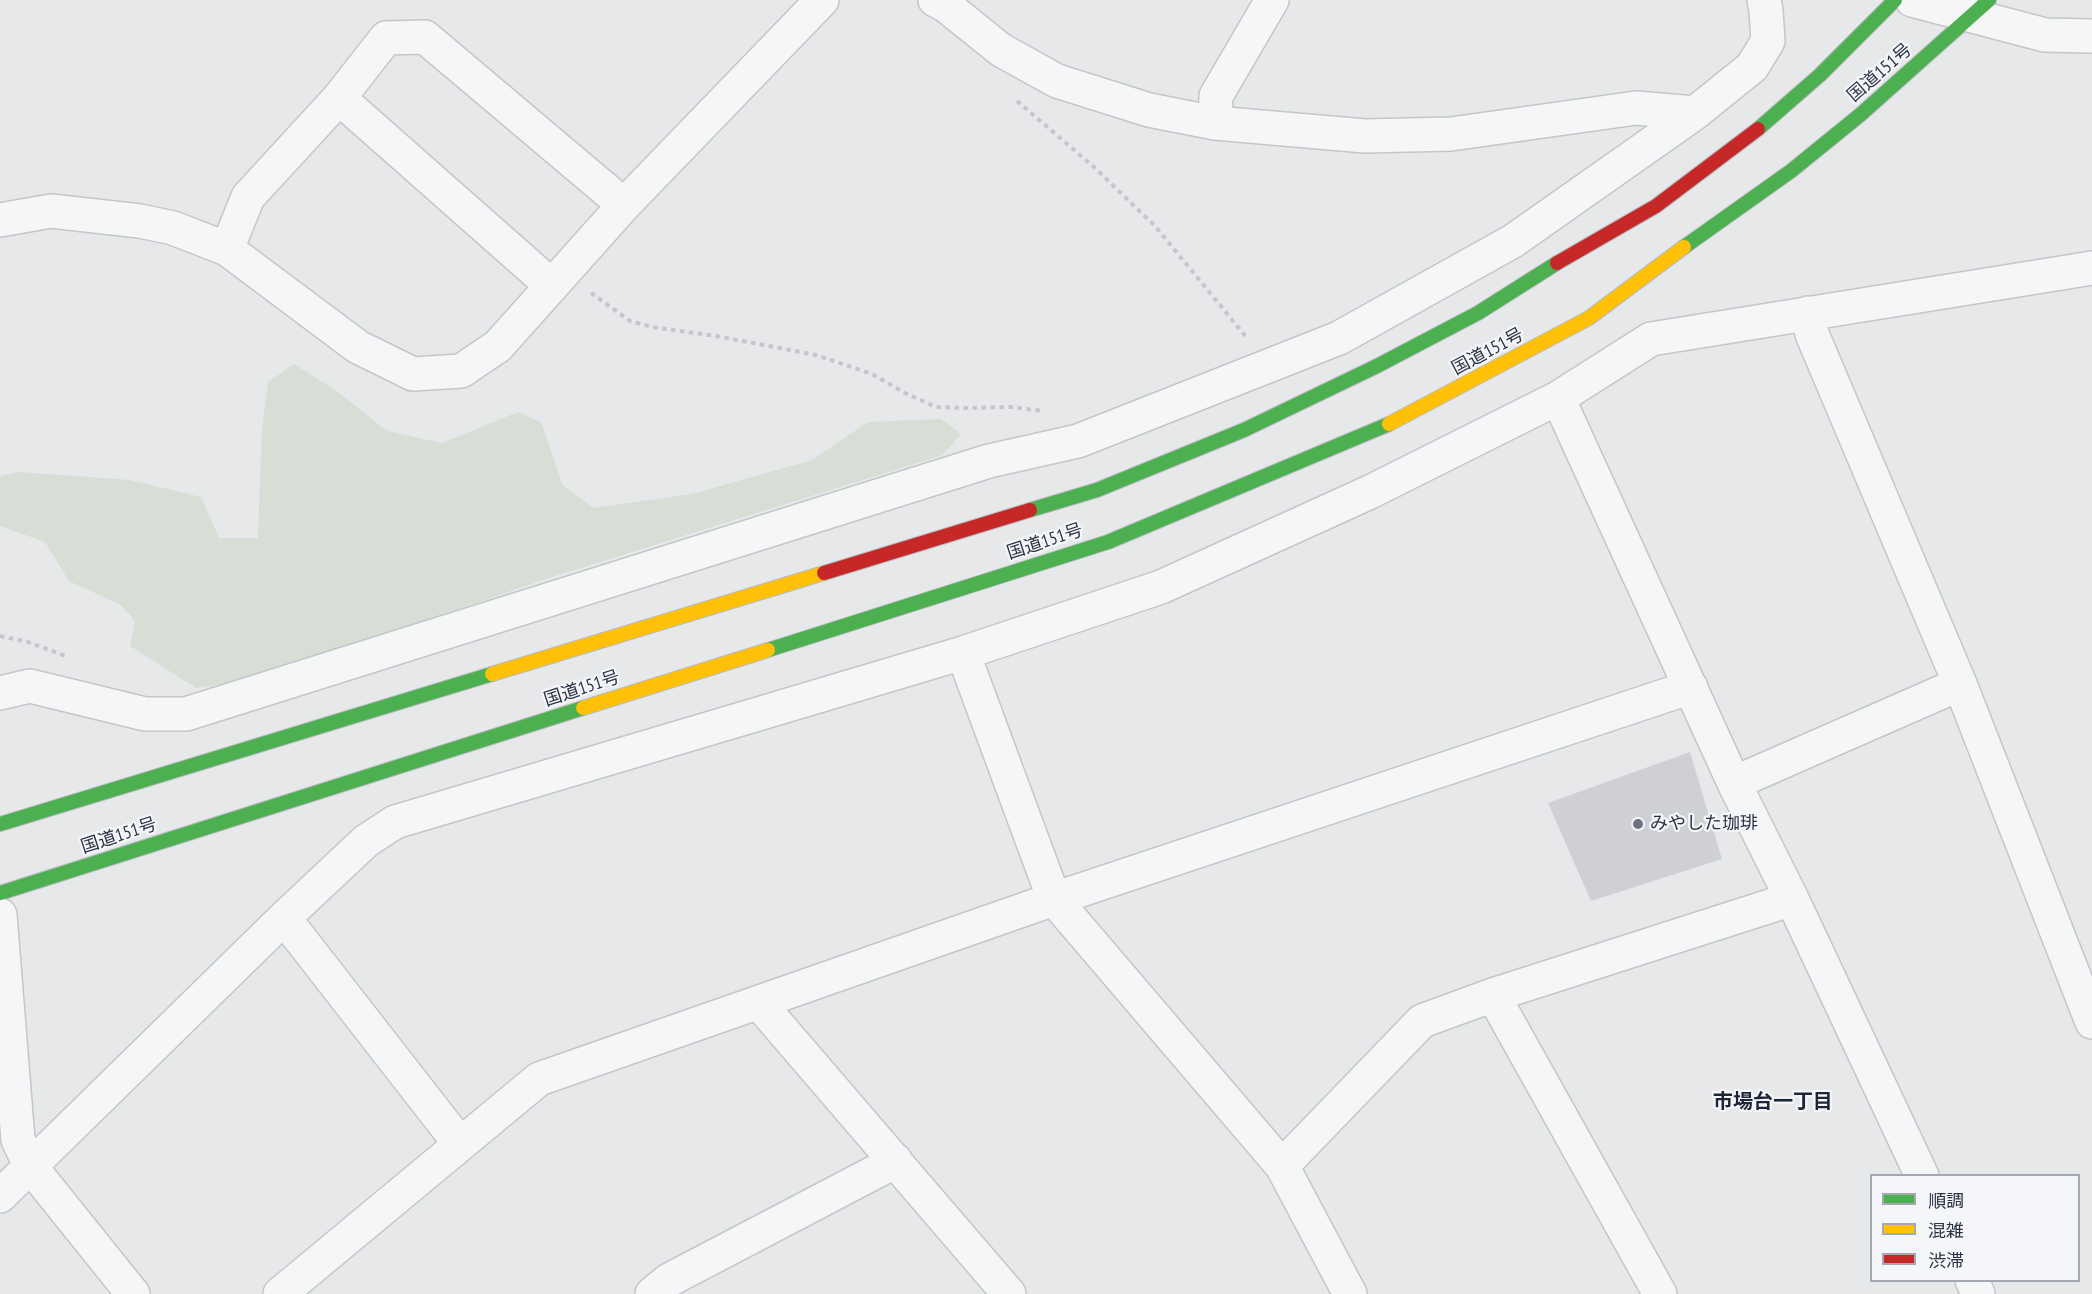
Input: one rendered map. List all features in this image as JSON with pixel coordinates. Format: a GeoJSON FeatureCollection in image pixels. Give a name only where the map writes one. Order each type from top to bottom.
{"type":"FeatureCollection","features":[{"type":"Feature","properties":{"kind":"highway","name":"国道151号"},"geometry":{"type":"LineString","coordinates":[[0,824],[1097,490],[1244,430],[1377,366],[1478,313],[1561,261],[1656,206],[1769,119],[1820,75],[1895,0]]}},
{"type":"Feature","properties":{"kind":"highway","name":"国道151号"},"geometry":{"type":"LineString","coordinates":[[0,893],[1108,542],[1398,420],[1589,318],[1682,248],[1791,171],[1860,115],[1981,8]]}},
{"type":"Feature","properties":{"kind":"street"},"geometry":{"type":"LineString","coordinates":[[0,220],[51,211],[140,221],[172,228],[227,249],[358,347],[413,374],[461,371],[498,346],[624,205],[822,0]]}},
{"type":"Feature","properties":{"kind":"street"},"geometry":{"type":"LineString","coordinates":[[935,0],[945,5],[1001,50],[1057,81],[1149,110],[1215,123],[1376,136],[1451,134],[1636,108],[1695,113]]}},
{"type":"Feature","properties":{"kind":"street"},"geometry":{"type":"LineString","coordinates":[[1215,123],[1216,96],[1272,0]]}},
{"type":"Feature","properties":{"kind":"street"},"geometry":{"type":"LineString","coordinates":[[0,693],[30,686],[145,714],[186,714],[989,461],[1078,441],[1339,338],[1513,240],[1695,113],[1752,67],[1768,41],[1767,11],[1764,0]]}},
{"type":"Feature","properties":{"kind":"street"},"geometry":{"type":"LineString","coordinates":[[1912,0],[1981,8],[2045,34],[2092,36]]}},
{"type":"Feature","properties":{"kind":"street"},"geometry":{"type":"LineString","coordinates":[[227,249],[248,197],[339,98],[386,38],[425,37],[624,205]]}},
{"type":"Feature","properties":{"kind":"street"},"geometry":{"type":"LineString","coordinates":[[339,98],[558,280]]}},
{"type":"Feature","properties":{"kind":"street"},"geometry":{"type":"LineString","coordinates":[[0,1196],[284,918],[366,841],[396,822],[963,653],[1161,587],[1370,492],[1558,399],[1651,339],[2092,268]]}},
{"type":"Feature","properties":{"kind":"street"},"geometry":{"type":"LineString","coordinates":[[1808,313],[1812,333],[1960,684],[2092,1022]]}},
{"type":"Feature","properties":{"kind":"street"},"geometry":{"type":"LineString","coordinates":[[1558,399],[1734,783],[1792,899],[1921,1174]]}},
{"type":"Feature","properties":{"kind":"street"},"geometry":{"type":"LineString","coordinates":[[963,653],[1054,899],[1282,1166],[1350,1294]]}},
{"type":"Feature","properties":{"kind":"street"},"geometry":{"type":"LineString","coordinates":[[1734,783],[1960,684]]}},
{"type":"Feature","properties":{"kind":"street"},"geometry":{"type":"LineString","coordinates":[[280,1294],[539,1079],[1054,899],[1691,687]]}},
{"type":"Feature","properties":{"kind":"street"},"geometry":{"type":"LineString","coordinates":[[1282,1166],[1422,1021],[1493,995],[1792,899]]}},
{"type":"Feature","properties":{"kind":"street"},"geometry":{"type":"LineString","coordinates":[[0,915],[18,1140],[31,1167],[133,1294]]}},
{"type":"Feature","properties":{"kind":"street"},"geometry":{"type":"LineString","coordinates":[[284,918],[460,1144]]}},
{"type":"Feature","properties":{"kind":"street"},"geometry":{"type":"LineString","coordinates":[[1493,995],[1660,1294]]}},
{"type":"Feature","properties":{"kind":"street"},"geometry":{"type":"LineString","coordinates":[[759,1003],[1009,1294]]}},
{"type":"Feature","properties":{"kind":"street"},"geometry":{"type":"LineString","coordinates":[[652,1294],[669,1280],[895,1160]]}},
{"type":"Feature","properties":{"kind":"path"},"geometry":{"type":"LineString","coordinates":[[1013,98],[1095,168],[1155,226],[1252,345],[1260,369]]}},
{"type":"Feature","properties":{"kind":"path"},"geometry":{"type":"LineString","coordinates":[[558,280],[630,321],[652,327],[716,336],[816,355],[872,374],[905,393],[936,406],[1011,407],[1044,411]]}},
{"type":"Feature","properties":{"kind":"shaded area"},"geometry":{"type":"Polygon","coordinates":[[[294,364],[338,392],[387,431],[442,443],[518,412],[541,422],[562,484],[593,508],[692,494],[812,460],[868,422],[941,419],[961,434],[943,455],[552,577],[250,680],[196,688],[130,646],[135,621],[121,605],[69,581],[45,542],[0,526],[0,476],[18,472],[130,480],[201,497],[219,538],[258,538],[262,430],[268,382],[294,364]]]}},
{"type":"Feature","properties":{"kind":"building"},"geometry":{"type":"Polygon","coordinates":[[[1690,752],[1722,859],[1591,901],[1548,803],[1690,752]]]}},
{"type":"Feature","properties":{"kind":"traffic: fast"},"geometry":{"type":"LineString","coordinates":[[1758,129],[1820,75],[1895,0]]}},
{"type":"Feature","properties":{"kind":"traffic: fast"},"geometry":{"type":"LineString","coordinates":[[1684,247],[1791,171],[1860,115],[1989,0]]}},
{"type":"Feature","properties":{"kind":"traffic: fast"},"geometry":{"type":"LineString","coordinates":[[1030,510],[1097,490],[1244,430],[1377,366],[1478,313],[1557,263]]}},
{"type":"Feature","properties":{"kind":"traffic: fast"},"geometry":{"type":"LineString","coordinates":[[768,650],[1108,542],[1389,424]]}},
{"type":"Feature","properties":{"kind":"traffic: fast"},"geometry":{"type":"LineString","coordinates":[[0,824],[492,674]]}},
{"type":"Feature","properties":{"kind":"traffic: fast"},"geometry":{"type":"LineString","coordinates":[[0,893],[583,708]]}},
{"type":"Feature","properties":{"kind":"traffic: slow"},"geometry":{"type":"LineString","coordinates":[[1389,424],[1589,318],[1684,247]]}},
{"type":"Feature","properties":{"kind":"traffic: slow"},"geometry":{"type":"LineString","coordinates":[[492,674],[824,573]]}},
{"type":"Feature","properties":{"kind":"traffic: slow"},"geometry":{"type":"LineString","coordinates":[[583,708],[768,650]]}},
{"type":"Feature","properties":{"kind":"traffic: jam"},"geometry":{"type":"LineString","coordinates":[[1557,263],[1656,206],[1758,129]]}},
{"type":"Feature","properties":{"kind":"traffic: jam"},"geometry":{"type":"LineString","coordinates":[[824,573],[1030,510]]}},
{"type":"Feature","properties":{"kind":"place","name":"みやした珈琲"},"geometry":{"type":"Point","coordinates":[1638,824]}},
{"type":"Feature","properties":{"kind":"district","name":"市場台一丁目"},"geometry":{"type":"Point","coordinates":[1773,1102]}}]}
